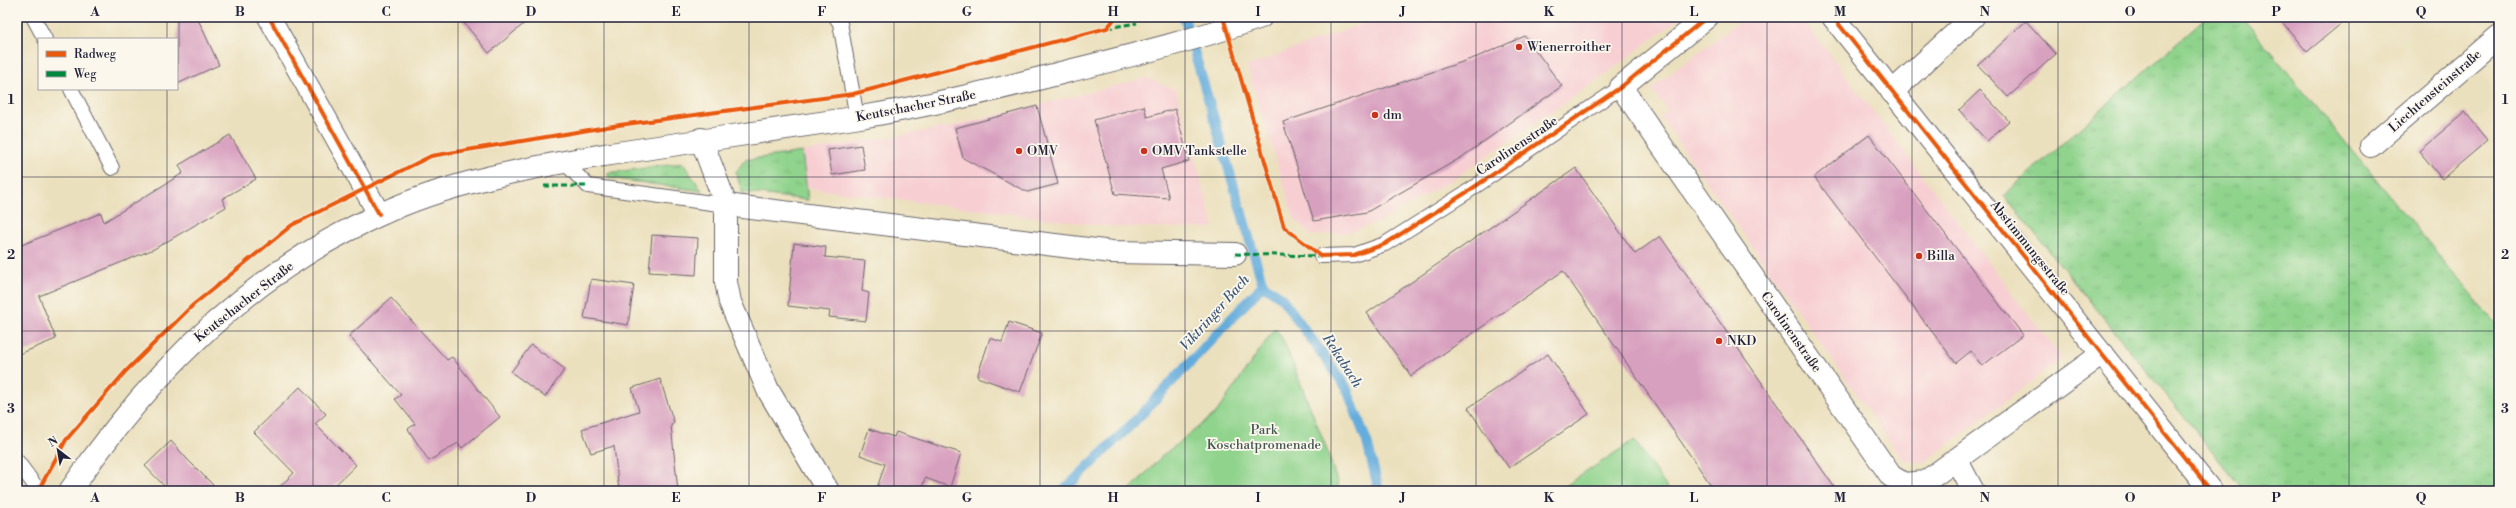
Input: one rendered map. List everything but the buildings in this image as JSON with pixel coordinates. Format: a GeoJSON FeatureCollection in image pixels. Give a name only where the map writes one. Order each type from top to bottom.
{"type":"FeatureCollection","features":[{"type":"Feature","properties":{"kind":"street"},"geometry":{"type":"LineString","coordinates":[[269,17],[379,214]]}},
{"type":"Feature","properties":{"kind":"street","name":"Keutschacher Straße"},"geometry":{"type":"LineString","coordinates":[[70,491],[98,449],[153,382],[187,348],[250,294],[312,250],[379,214],[442,191],[539,166],[702,140],[857,118],[987,92],[1144,52],[1233,27],[1261,17]]}},
{"type":"Feature","properties":{"kind":"street","name":"Carolinenstraße"},"geometry":{"type":"LineString","coordinates":[[1707,17],[1621,87],[1891,476],[1904,484],[1925,482],[1957,461],[2102,354]]}},
{"type":"Feature","properties":{"kind":"street","name":"Abstimmungsstraße"},"geometry":{"type":"LineString","coordinates":[[1833,17],[2211,491]]}},
{"type":"Feature","properties":{"kind":"street"},"geometry":{"type":"LineString","coordinates":[[1892,92],[1973,17]]}},
{"type":"Feature","properties":{"kind":"street","name":"Liechtensteinstraße"},"geometry":{"type":"LineString","coordinates":[[2371,146],[2499,36]]}},
{"type":"Feature","properties":{"kind":"street"},"geometry":{"type":"LineString","coordinates":[[702,140],[726,205],[726,282],[730,302],[768,390],[827,491]]}},
{"type":"Feature","properties":{"kind":"street"},"geometry":{"type":"LineString","coordinates":[[726,205],[1112,252],[1235,254]]}},
{"type":"Feature","properties":{"kind":"street"},"geometry":{"type":"LineString","coordinates":[[1957,461],[1973,491]]}},
{"type":"Feature","properties":{"kind":"lane"},"geometry":{"type":"LineString","coordinates":[[33,17],[44,38]]}},
{"type":"Feature","properties":{"kind":"lane"},"geometry":{"type":"LineString","coordinates":[[836,17],[840,23],[857,118]]}},
{"type":"Feature","properties":{"kind":"lane","name":"Carolinenstraße"},"geometry":{"type":"LineString","coordinates":[[1321,256],[1354,255],[1385,244],[1467,192],[1621,87]]}},
{"type":"Feature","properties":{"kind":"lane"},"geometry":{"type":"LineString","coordinates":[[72,90],[112,168]]}},
{"type":"Feature","properties":{"kind":"lane"},"geometry":{"type":"LineString","coordinates":[[564,162],[588,186],[726,205]]}},
{"type":"Feature","properties":{"kind":"lane"},"geometry":{"type":"LineString","coordinates":[[17,461],[20,468],[39,491]]}},
{"type":"Feature","properties":{"kind":"shaded area"},"geometry":{"type":"Polygon","coordinates":[[[1381,17],[1681,17],[1606,74],[1455,178],[1379,222],[1349,232],[1312,236],[1294,218],[1247,66],[1381,17]]]}},
{"type":"Feature","properties":{"kind":"shaded area"},"geometry":{"type":"Polygon","coordinates":[[[1745,17],[1801,17],[2062,358],[1924,463],[1903,460],[1660,116],[1668,110],[1651,89],[1745,17]]]}},
{"type":"Feature","properties":{"kind":"shaded area"},"geometry":{"type":"Polygon","coordinates":[[[1147,78],[1176,90],[1214,228],[1114,227],[807,188],[802,152],[954,126],[1147,78]]]}},
{"type":"Feature","properties":{"kind":"green space"},"geometry":{"type":"Polygon","coordinates":[[[2206,17],[2242,17],[2499,328],[2499,487],[2495,491],[2244,491],[2004,195],[2206,17]]]}},
{"type":"Feature","properties":{"kind":"green space"},"geometry":{"type":"Polygon","coordinates":[[[802,152],[808,200],[742,192],[736,172],[745,160],[802,152]]]}},
{"type":"Feature","properties":{"kind":"green space"},"geometry":{"type":"Polygon","coordinates":[[[683,163],[702,191],[609,178],[608,173],[683,163]]]}},
{"type":"Feature","properties":{"kind":"green space","name":"Park Koschatpromenade"},"geometry":{"type":"Polygon","coordinates":[[[1275,328],[1283,340],[1325,444],[1340,491],[1129,491],[1162,456],[1216,413],[1275,328]]]}},
{"type":"Feature","properties":{"kind":"green space"},"geometry":{"type":"Polygon","coordinates":[[[1634,440],[1669,491],[1571,491],[1567,485],[1634,440]]]}},
{"type":"Feature","properties":{"kind":"waterway","name":"Rekabach"},"geometry":{"type":"LineString","coordinates":[[1063,491],[1132,424],[1263,285],[1184,17]]}},
{"type":"Feature","properties":{"kind":"waterway","name":"Rekabach"},"geometry":{"type":"LineString","coordinates":[[1263,285],[1281,297],[1346,387],[1367,442],[1379,491]]}},
{"type":"Feature","properties":{"kind":"marked path"},"geometry":{"type":"LineString","coordinates":[[1107,28],[1137,23]]}},
{"type":"Feature","properties":{"kind":"marked path"},"geometry":{"type":"LineString","coordinates":[[544,186],[588,186]]}},
{"type":"Feature","properties":{"kind":"marked path"},"geometry":{"type":"LineString","coordinates":[[1235,254],[1321,256]]}},
{"type":"Feature","properties":{"kind":"cycle path"},"geometry":{"type":"LineString","coordinates":[[269,17],[379,214]]}},
{"type":"Feature","properties":{"kind":"cycle path"},"geometry":{"type":"LineString","coordinates":[[38,491],[66,440],[126,371],[193,305],[292,225],[431,156],[619,125],[853,94],[1107,28],[1116,17]]}},
{"type":"Feature","properties":{"kind":"cycle path"},"geometry":{"type":"LineString","coordinates":[[1223,17],[1284,227],[1321,256],[1354,255],[1385,244],[1467,192],[1621,87],[1707,17]]}},
{"type":"Feature","properties":{"kind":"cycle path"},"geometry":{"type":"LineString","coordinates":[[1833,17],[2211,491]]}},
{"type":"Feature","properties":{"kind":"place","name":"Wienerroither"},"geometry":{"type":"Point","coordinates":[1519,47]}},
{"type":"Feature","properties":{"kind":"place","name":"dm"},"geometry":{"type":"Point","coordinates":[1375,115]}},
{"type":"Feature","properties":{"kind":"place","name":"OMV"},"geometry":{"type":"Point","coordinates":[1019,151]}},
{"type":"Feature","properties":{"kind":"place","name":"OMV Tankstelle"},"geometry":{"type":"Point","coordinates":[1144,151]}},
{"type":"Feature","properties":{"kind":"place","name":"Billa"},"geometry":{"type":"Point","coordinates":[1919,256]}},
{"type":"Feature","properties":{"kind":"place","name":"NKD"},"geometry":{"type":"Point","coordinates":[1719,341]}},
{"type":"Feature","properties":{"kind":"water label","name":"Viktringer Bach"},"geometry":{"type":"Point","coordinates":[1215,313]}}]}
